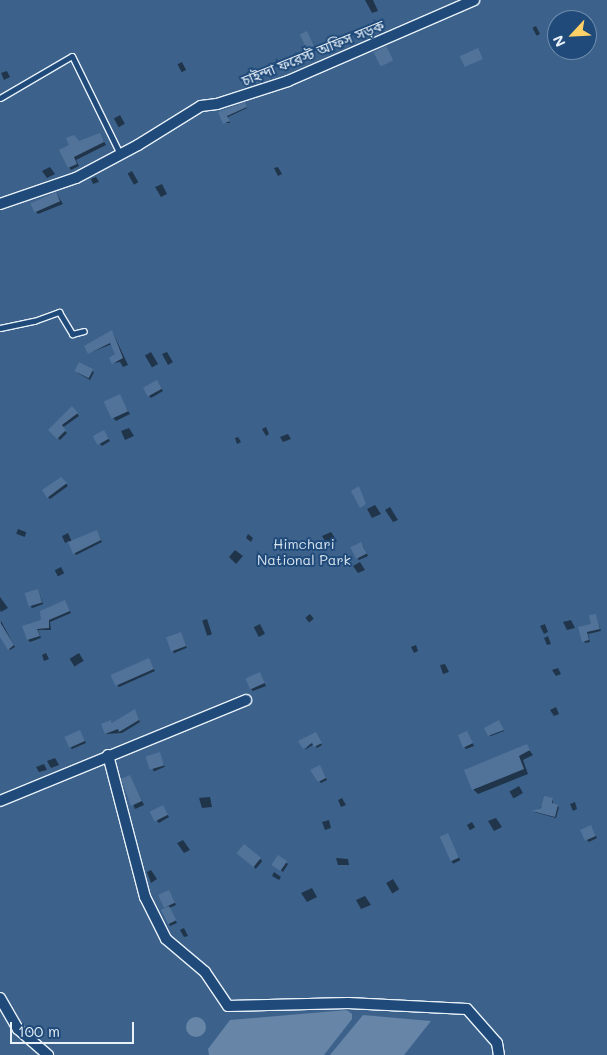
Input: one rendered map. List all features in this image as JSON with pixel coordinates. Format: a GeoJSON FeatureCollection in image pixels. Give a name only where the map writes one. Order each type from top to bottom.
{"type":"FeatureCollection","features":[{"type":"Feature","properties":{"kind":"street","name":"চাইন্দা ফরেস্ট অফিস সড়ক"},"geometry":{"type":"LineString","coordinates":[[0,204],[76,178],[120,155],[201,106],[217,104],[288,81],[474,0]]}},
{"type":"Feature","properties":{"kind":"street"},"geometry":{"type":"LineString","coordinates":[[0,801],[108,755],[246,700]]}},
{"type":"Feature","properties":{"kind":"street"},"geometry":{"type":"LineString","coordinates":[[108,755],[144,897],[166,939],[204,972],[228,1006],[348,1003],[466,1009],[496,1043],[499,1055]]}},
{"type":"Feature","properties":{"kind":"street"},"geometry":{"type":"LineString","coordinates":[[0,998],[18,1029],[48,1055]]}},
{"type":"Feature","properties":{"kind":"lane"},"geometry":{"type":"LineString","coordinates":[[0,98],[72,56],[120,155]]}},
{"type":"Feature","properties":{"kind":"lane"},"geometry":{"type":"LineString","coordinates":[[0,328],[34,321],[59,312],[72,334],[84,331]]}},
{"type":"Feature","properties":{"kind":"green space","name":"Himchari National Park"},"geometry":{"type":"Polygon","coordinates":[[[0,0],[607,0],[607,1055],[0,1055],[0,0]]]}},
{"type":"Feature","properties":{"kind":"shaded area"},"geometry":{"type":"Polygon","coordinates":[[[347,1010],[352,1014],[352,1019],[324,1055],[209,1055],[208,1049],[230,1020],[347,1010]]]}},
{"type":"Feature","properties":{"kind":"shaded area"},"geometry":{"type":"Polygon","coordinates":[[[363,1015],[431,1021],[404,1055],[330,1055],[363,1015]]]}},
{"type":"Feature","properties":{"kind":"shaded area"},"geometry":{"type":"Polygon","coordinates":[[[196,1017],[203,1020],[206,1027],[203,1034],[196,1037],[189,1034],[186,1027],[189,1020],[196,1017]]]}},
{"type":"Feature","properties":{"kind":"building"},"geometry":{"type":"Polygon","coordinates":[[[307,31],[315,48],[308,52],[300,34],[307,31]]]}},
{"type":"Feature","properties":{"kind":"building"},"geometry":{"type":"Polygon","coordinates":[[[386,46],[393,60],[381,67],[374,52],[386,46]]]}},
{"type":"Feature","properties":{"kind":"building"},"geometry":{"type":"Polygon","coordinates":[[[478,48],[483,59],[465,67],[460,56],[478,48]]]}},
{"type":"Feature","properties":{"kind":"building"},"geometry":{"type":"Polygon","coordinates":[[[245,102],[247,107],[227,116],[230,121],[223,124],[218,112],[245,102]]]}},
{"type":"Feature","properties":{"kind":"building"},"geometry":{"type":"Polygon","coordinates":[[[100,133],[104,142],[74,157],[77,164],[68,168],[59,150],[69,145],[66,138],[74,135],[79,141],[100,133]]]}},
{"type":"Feature","properties":{"kind":"building"},"geometry":{"type":"Polygon","coordinates":[[[56,192],[60,201],[34,213],[30,203],[56,192]]]}},
{"type":"Feature","properties":{"kind":"building"},"geometry":{"type":"Polygon","coordinates":[[[112,330],[123,358],[112,364],[109,358],[115,354],[110,343],[88,354],[84,346],[112,330]]]}},
{"type":"Feature","properties":{"kind":"building"},"geometry":{"type":"Polygon","coordinates":[[[79,362],[93,369],[89,378],[74,371],[79,362]]]}},
{"type":"Feature","properties":{"kind":"building"},"geometry":{"type":"Polygon","coordinates":[[[157,380],[162,389],[148,397],[143,388],[157,380]]]}},
{"type":"Feature","properties":{"kind":"building"},"geometry":{"type":"Polygon","coordinates":[[[120,394],[128,411],[112,419],[104,402],[120,394]]]}},
{"type":"Feature","properties":{"kind":"building"},"geometry":{"type":"Polygon","coordinates":[[[72,406],[78,413],[62,425],[66,430],[57,439],[48,430],[72,406]]]}},
{"type":"Feature","properties":{"kind":"building"},"geometry":{"type":"Polygon","coordinates":[[[104,430],[109,439],[97,445],[93,436],[104,430]]]}},
{"type":"Feature","properties":{"kind":"building"},"geometry":{"type":"Polygon","coordinates":[[[61,477],[67,483],[47,498],[42,490],[61,477]]]}},
{"type":"Feature","properties":{"kind":"building"},"geometry":{"type":"Polygon","coordinates":[[[359,486],[366,504],[360,508],[351,491],[359,486]]]}},
{"type":"Feature","properties":{"kind":"building"},"geometry":{"type":"Polygon","coordinates":[[[97,530],[101,540],[73,554],[68,542],[97,530]]]}},
{"type":"Feature","properties":{"kind":"building"},"geometry":{"type":"Polygon","coordinates":[[[361,542],[367,554],[356,559],[350,547],[361,542]]]}},
{"type":"Feature","properties":{"kind":"building"},"geometry":{"type":"Polygon","coordinates":[[[38,589],[42,602],[29,606],[25,593],[38,589]]]}},
{"type":"Feature","properties":{"kind":"building"},"geometry":{"type":"Polygon","coordinates":[[[65,600],[70,611],[49,620],[49,628],[37,629],[40,636],[27,640],[22,626],[41,620],[40,611],[65,600]]]}},
{"type":"Feature","properties":{"kind":"building"},"geometry":{"type":"Polygon","coordinates":[[[596,614],[600,629],[587,632],[589,640],[582,642],[578,627],[591,624],[589,615],[596,614]]]}},
{"type":"Feature","properties":{"kind":"building"},"geometry":{"type":"Polygon","coordinates":[[[0,622],[14,645],[8,650],[0,637],[0,622]]]}},
{"type":"Feature","properties":{"kind":"building"},"geometry":{"type":"Polygon","coordinates":[[[181,632],[186,646],[171,652],[166,637],[181,632]]]}},
{"type":"Feature","properties":{"kind":"building"},"geometry":{"type":"Polygon","coordinates":[[[149,658],[154,669],[116,686],[111,675],[149,658]]]}},
{"type":"Feature","properties":{"kind":"building"},"geometry":{"type":"Polygon","coordinates":[[[260,672],[265,683],[250,689],[245,679],[260,672]]]}},
{"type":"Feature","properties":{"kind":"building"},"geometry":{"type":"Polygon","coordinates":[[[135,709],[139,720],[119,732],[118,729],[105,734],[101,724],[111,720],[112,723],[135,709]]]}},
{"type":"Feature","properties":{"kind":"building"},"geometry":{"type":"Polygon","coordinates":[[[499,720],[504,730],[488,736],[484,728],[499,720]]]}},
{"type":"Feature","properties":{"kind":"building"},"geometry":{"type":"Polygon","coordinates":[[[80,730],[85,741],[69,748],[64,737],[80,730]]]}},
{"type":"Feature","properties":{"kind":"building"},"geometry":{"type":"Polygon","coordinates":[[[467,731],[473,743],[463,748],[458,735],[467,731]]]}},
{"type":"Feature","properties":{"kind":"building"},"geometry":{"type":"Polygon","coordinates":[[[316,732],[322,743],[314,747],[312,743],[303,749],[298,741],[316,732]]]}},
{"type":"Feature","properties":{"kind":"building"},"geometry":{"type":"Polygon","coordinates":[[[527,744],[530,750],[519,756],[524,769],[472,790],[464,770],[527,744]]]}},
{"type":"Feature","properties":{"kind":"building"},"geometry":{"type":"Polygon","coordinates":[[[160,752],[164,765],[150,770],[146,756],[160,752]]]}},
{"type":"Feature","properties":{"kind":"building"},"geometry":{"type":"Polygon","coordinates":[[[320,765],[326,778],[318,782],[310,770],[320,765]]]}},
{"type":"Feature","properties":{"kind":"building"},"geometry":{"type":"Polygon","coordinates":[[[130,775],[142,801],[131,806],[121,779],[130,775]]]}},
{"type":"Feature","properties":{"kind":"building"},"geometry":{"type":"Polygon","coordinates":[[[544,796],[553,798],[552,803],[558,805],[555,817],[532,811],[541,808],[544,796]]]}},
{"type":"Feature","properties":{"kind":"building"},"geometry":{"type":"Polygon","coordinates":[[[163,805],[168,815],[155,822],[150,812],[163,805]]]}},
{"type":"Feature","properties":{"kind":"building"},"geometry":{"type":"Polygon","coordinates":[[[591,825],[596,836],[585,841],[580,830],[591,825]]]}},
{"type":"Feature","properties":{"kind":"building"},"geometry":{"type":"Polygon","coordinates":[[[448,833],[459,858],[451,861],[440,837],[448,833]]]}},
{"type":"Feature","properties":{"kind":"building"},"geometry":{"type":"Polygon","coordinates":[[[244,844],[261,858],[254,867],[236,853],[244,844]]]}},
{"type":"Feature","properties":{"kind":"building"},"geometry":{"type":"Polygon","coordinates":[[[278,855],[287,861],[280,871],[271,865],[278,855]]]}},
{"type":"Feature","properties":{"kind":"building"},"geometry":{"type":"Polygon","coordinates":[[[169,890],[175,903],[164,908],[158,895],[169,890]]]}},
{"type":"Feature","properties":{"kind":"building"},"geometry":{"type":"Polygon","coordinates":[[[169,906],[176,920],[168,924],[161,910],[169,906]]]}}]}
